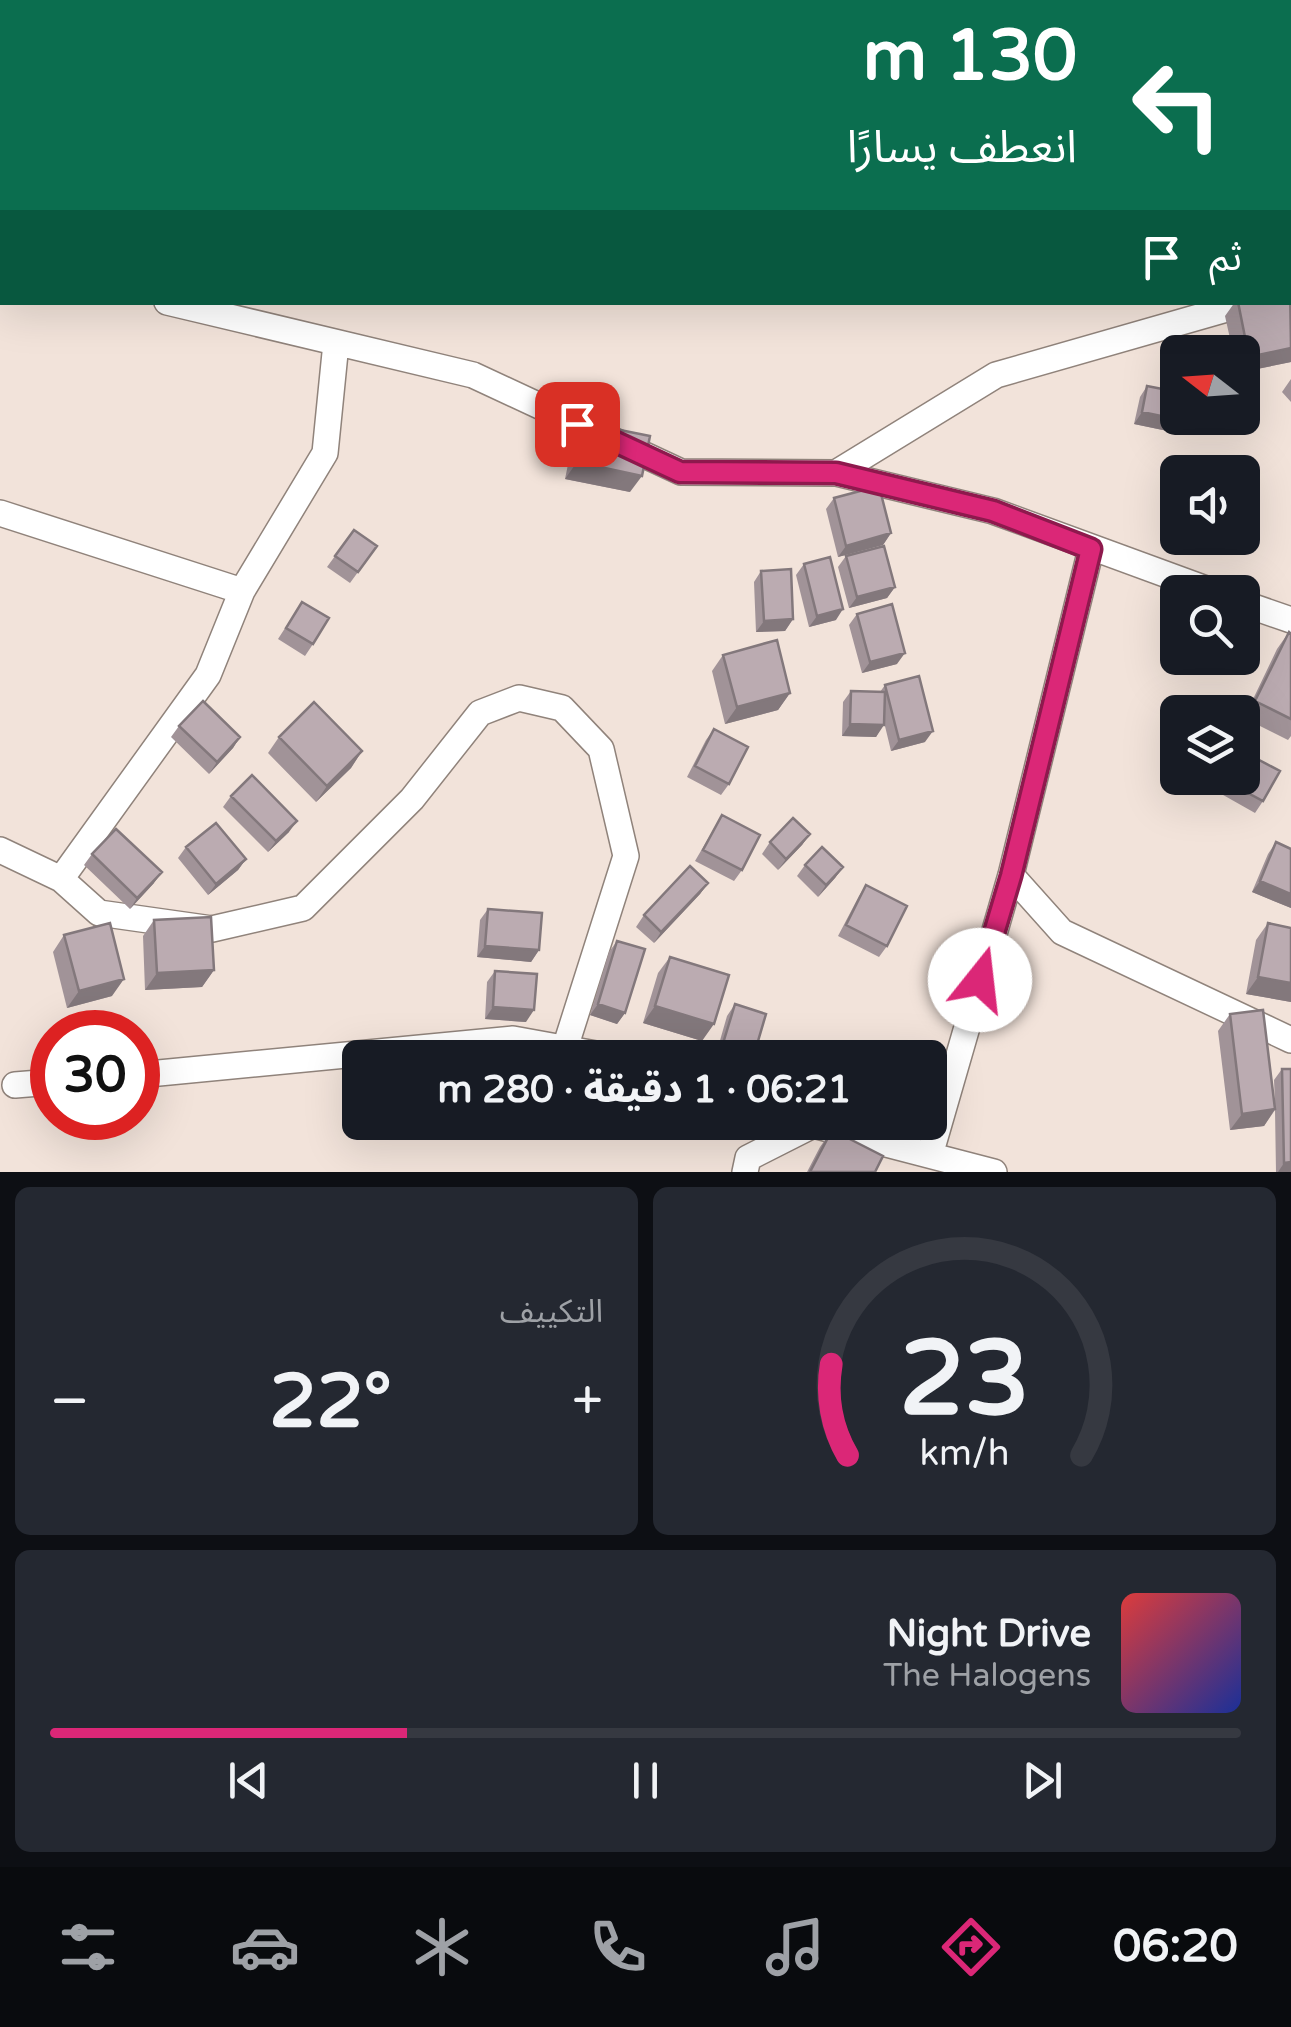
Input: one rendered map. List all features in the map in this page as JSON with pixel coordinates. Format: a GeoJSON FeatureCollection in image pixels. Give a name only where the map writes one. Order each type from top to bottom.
{"type":"FeatureCollection","features":[{"type":"Feature","properties":{"kind":"street"},"geometry":{"type":"LineString","coordinates":[[180,305],[473,375],[680,472],[836,473],[993,511],[1165,575]]}},
{"type":"Feature","properties":{"kind":"street"},"geometry":{"type":"LineString","coordinates":[[836,473],[996,374],[1240,305]]}},
{"type":"Feature","properties":{"kind":"street"},"geometry":{"type":"LineString","coordinates":[[61,879],[208,675],[242,592],[326,453],[336,342]]}},
{"type":"Feature","properties":{"kind":"street"},"geometry":{"type":"LineString","coordinates":[[0,513],[242,592]]}},
{"type":"Feature","properties":{"kind":"street"},"geometry":{"type":"LineString","coordinates":[[930,1155],[1011,876],[1091,549]]}},
{"type":"Feature","properties":{"kind":"street"},"geometry":{"type":"LineString","coordinates":[[1260,609],[1291,620]]}},
{"type":"Feature","properties":{"kind":"street"},"geometry":{"type":"LineString","coordinates":[[0,850],[61,879],[98,913],[212,929],[303,908],[412,799],[480,713],[518,698],[562,708],[601,749],[626,856],[568,1040]]}},
{"type":"Feature","properties":{"kind":"street"},"geometry":{"type":"LineString","coordinates":[[1011,876],[1062,932],[1291,1040]]}},
{"type":"Feature","properties":{"kind":"street"},"geometry":{"type":"LineString","coordinates":[[160,1073],[342,1055]]}},
{"type":"Feature","properties":{"kind":"street"},"geometry":{"type":"LineString","coordinates":[[15,1085],[30,1084]]}},
{"type":"Feature","properties":{"kind":"street"},"geometry":{"type":"LineString","coordinates":[[744,1172],[748,1158],[781,1140]]}},
{"type":"Feature","properties":{"kind":"street"},"geometry":{"type":"LineString","coordinates":[[872,1140],[994,1172]]}},
{"type":"Feature","properties":{"kind":"building"},"geometry":{"type":"Polygon","coordinates":[[[1239,305],[1290,305],[1291,348],[1260,355],[1260,335],[1245,335],[1239,305]]]}},
{"type":"Feature","properties":{"kind":"building"},"geometry":{"type":"Polygon","coordinates":[[[1147,386],[1160,389],[1160,416],[1142,412],[1147,386]]]}},
{"type":"Feature","properties":{"kind":"building"},"geometry":{"type":"Polygon","coordinates":[[[585,423],[650,436],[642,476],[577,462],[585,423]]]}},
{"type":"Feature","properties":{"kind":"building"},"geometry":{"type":"Polygon","coordinates":[[[879,486],[891,533],[846,546],[834,498],[879,486]]]}},
{"type":"Feature","properties":{"kind":"building"},"geometry":{"type":"Polygon","coordinates":[[[354,530],[377,546],[358,572],[335,556],[354,530]]]}},
{"type":"Feature","properties":{"kind":"building"},"geometry":{"type":"Polygon","coordinates":[[[884,546],[895,587],[857,597],[846,556],[884,546]]]}},
{"type":"Feature","properties":{"kind":"building"},"geometry":{"type":"Polygon","coordinates":[[[830,557],[843,609],[817,616],[804,564],[830,557]]]}},
{"type":"Feature","properties":{"kind":"building"},"geometry":{"type":"Polygon","coordinates":[[[791,569],[793,619],[764,621],[761,571],[791,569]]]}},
{"type":"Feature","properties":{"kind":"building"},"geometry":{"type":"Polygon","coordinates":[[[302,602],[329,618],[313,644],[286,628],[302,602]]]}},
{"type":"Feature","properties":{"kind":"building"},"geometry":{"type":"Polygon","coordinates":[[[892,604],[905,653],[870,662],[857,614],[892,604]]]}},
{"type":"Feature","properties":{"kind":"building"},"geometry":{"type":"Polygon","coordinates":[[[1289,632],[1291,719],[1260,704],[1258,695],[1289,632]]]}},
{"type":"Feature","properties":{"kind":"building"},"geometry":{"type":"Polygon","coordinates":[[[777,640],[790,693],[737,707],[723,655],[777,640]]]}},
{"type":"Feature","properties":{"kind":"building"},"geometry":{"type":"Polygon","coordinates":[[[919,676],[933,731],[899,740],[885,685],[919,676]]]}},
{"type":"Feature","properties":{"kind":"building"},"geometry":{"type":"Polygon","coordinates":[[[851,691],[885,692],[884,725],[850,724],[851,691]]]}},
{"type":"Feature","properties":{"kind":"building"},"geometry":{"type":"Polygon","coordinates":[[[203,701],[240,737],[217,762],[179,726],[203,701]]]}},
{"type":"Feature","properties":{"kind":"building"},"geometry":{"type":"Polygon","coordinates":[[[314,702],[362,751],[327,786],[279,737],[314,702]]]}},
{"type":"Feature","properties":{"kind":"building"},"geometry":{"type":"Polygon","coordinates":[[[714,729],[748,747],[729,784],[695,766],[714,729]]]}},
{"type":"Feature","properties":{"kind":"building"},"geometry":{"type":"Polygon","coordinates":[[[1260,760],[1280,771],[1263,801],[1252,795],[1260,795],[1260,760]]]}},
{"type":"Feature","properties":{"kind":"building"},"geometry":{"type":"Polygon","coordinates":[[[252,775],[297,821],[276,841],[231,796],[252,775]]]}},
{"type":"Feature","properties":{"kind":"building"},"geometry":{"type":"Polygon","coordinates":[[[722,815],[760,835],[742,870],[703,850],[722,815]]]}},
{"type":"Feature","properties":{"kind":"building"},"geometry":{"type":"Polygon","coordinates":[[[793,818],[810,834],[786,859],[770,842],[793,818]]]}},
{"type":"Feature","properties":{"kind":"building"},"geometry":{"type":"Polygon","coordinates":[[[216,823],[246,859],[216,884],[186,847],[216,823]]]}},
{"type":"Feature","properties":{"kind":"building"},"geometry":{"type":"Polygon","coordinates":[[[116,829],[162,872],[137,898],[92,854],[116,829]]]}},
{"type":"Feature","properties":{"kind":"building"},"geometry":{"type":"Polygon","coordinates":[[[1276,842],[1291,849],[1291,894],[1260,881],[1276,842]]]}},
{"type":"Feature","properties":{"kind":"building"},"geometry":{"type":"Polygon","coordinates":[[[822,847],[843,867],[826,885],[805,865],[822,847]]]}},
{"type":"Feature","properties":{"kind":"building"},"geometry":{"type":"Polygon","coordinates":[[[690,866],[708,883],[661,932],[644,915],[690,866]]]}},
{"type":"Feature","properties":{"kind":"building"},"geometry":{"type":"Polygon","coordinates":[[[866,885],[907,906],[887,946],[846,925],[866,885]]]}},
{"type":"Feature","properties":{"kind":"building"},"geometry":{"type":"Polygon","coordinates":[[[488,909],[542,913],[539,950],[485,946],[488,909]]]}},
{"type":"Feature","properties":{"kind":"building"},"geometry":{"type":"Polygon","coordinates":[[[211,917],[214,970],[157,973],[154,920],[211,917]]]}},
{"type":"Feature","properties":{"kind":"building"},"geometry":{"type":"Polygon","coordinates":[[[110,923],[124,979],[79,991],[64,935],[110,923]]]}},
{"type":"Feature","properties":{"kind":"building"},"geometry":{"type":"Polygon","coordinates":[[[1268,923],[1291,928],[1291,983],[1258,977],[1268,923]]]}},
{"type":"Feature","properties":{"kind":"building"},"geometry":{"type":"Polygon","coordinates":[[[617,941],[645,949],[625,1013],[598,1004],[617,941]]]}},
{"type":"Feature","properties":{"kind":"building"},"geometry":{"type":"Polygon","coordinates":[[[670,957],[729,975],[714,1024],[655,1006],[670,957]]]}},
{"type":"Feature","properties":{"kind":"building"},"geometry":{"type":"Polygon","coordinates":[[[495,971],[537,974],[534,1010],[493,1007],[495,971]]]}},
{"type":"Feature","properties":{"kind":"building"},"geometry":{"type":"Polygon","coordinates":[[[735,1004],[766,1014],[758,1040],[724,1040],[735,1004]]]}},
{"type":"Feature","properties":{"kind":"building"},"geometry":{"type":"Polygon","coordinates":[[[1263,1010],[1275,1109],[1242,1114],[1230,1014],[1263,1010]]]}},
{"type":"Feature","properties":{"kind":"building"},"geometry":{"type":"Polygon","coordinates":[[[1282,1069],[1291,1069],[1291,1162],[1284,1163],[1282,1069]]]}},
{"type":"Feature","properties":{"kind":"building"},"geometry":{"type":"Polygon","coordinates":[[[827,1140],[852,1140],[883,1156],[875,1172],[810,1172],[827,1140]]]}},
{"type":"Feature","properties":{"kind":"route"},"geometry":{"type":"LineString","coordinates":[[577,424],[680,472],[836,473],[993,511],[1091,549],[1011,876],[980,980]]}}]}
